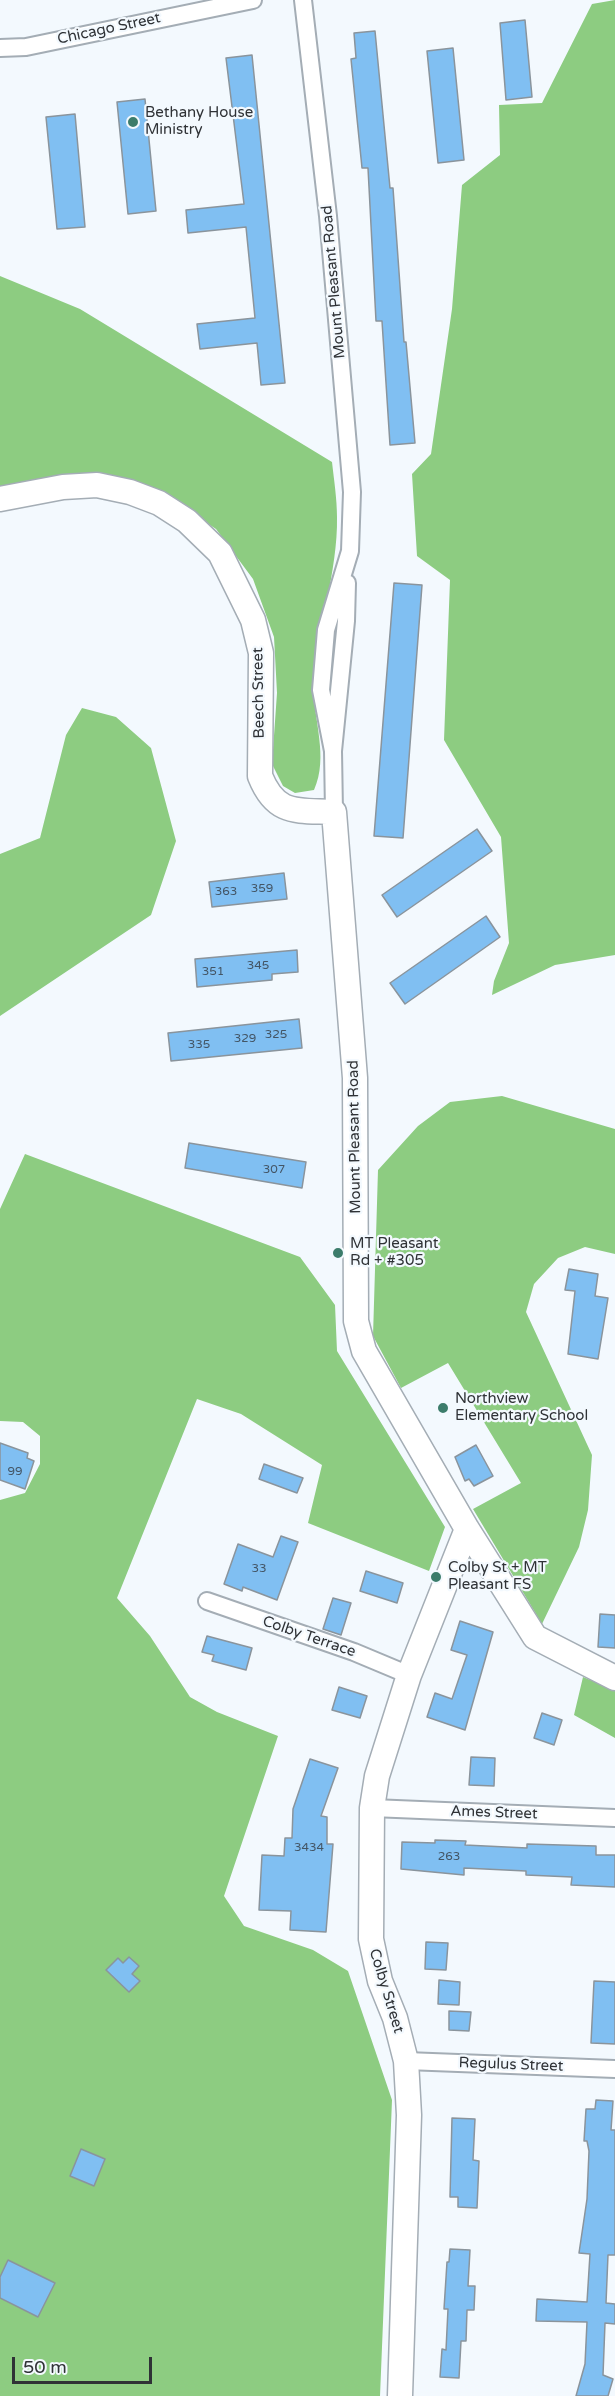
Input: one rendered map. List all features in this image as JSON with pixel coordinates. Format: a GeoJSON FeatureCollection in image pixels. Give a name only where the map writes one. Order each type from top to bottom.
{"type":"FeatureCollection","features":[{"type":"Feature","properties":{"kind":"street","name":"Chicago Street"},"geometry":{"type":"LineString","coordinates":[[0,48],[26,47],[253,0]]}},
{"type":"Feature","properties":{"kind":"street","name":"Mount Pleasant Road"},"geometry":{"type":"LineString","coordinates":[[303,0],[328,216],[352,492],[346,621],[333,751],[334,812],[356,1078],[356,1321],[364,1351],[467,1529],[535,1637],[615,1678]]}},
{"type":"Feature","properties":{"kind":"street","name":"Beech Street"},"geometry":{"type":"LineString","coordinates":[[0,499],[63,487],[97,485],[130,492],[159,503],[195,529],[220,552],[253,620],[261,653],[260,776],[267,795],[284,808],[334,812]]}},
{"type":"Feature","properties":{"kind":"street","name":"Colby Street"},"geometry":{"type":"LineString","coordinates":[[400,2396],[409,2115],[406,2061],[395,2018],[380,1981],[370,1939],[372,1808],[377,1776],[409,1675],[467,1529]]}},
{"type":"Feature","properties":{"kind":"street","name":"Colby Terrace"},"geometry":{"type":"LineString","coordinates":[[207,1601],[354,1652],[409,1675]]}},
{"type":"Feature","properties":{"kind":"street","name":"Ames Street"},"geometry":{"type":"LineString","coordinates":[[372,1808],[615,1818]]}},
{"type":"Feature","properties":{"kind":"street","name":"Regulus Street"},"geometry":{"type":"LineString","coordinates":[[406,2061],[615,2069]]}},
{"type":"Feature","properties":{"kind":"green space"},"geometry":{"type":"Polygon","coordinates":[[[615,0],[615,955],[555,965],[492,995],[494,981],[509,943],[501,837],[444,740],[450,580],[417,556],[412,474],[431,454],[452,309],[462,185],[500,155],[499,105],[542,103],[592,4],[615,0]]]}},
{"type":"Feature","properties":{"kind":"green space"},"geometry":{"type":"Polygon","coordinates":[[[0,276],[80,309],[332,462],[337,517],[336,537],[314,686],[320,764],[314,790],[295,793],[283,786],[272,764],[277,693],[274,637],[253,579],[216,529],[169,498],[0,489],[0,276]]]}},
{"type":"Feature","properties":{"kind":"green space"},"geometry":{"type":"Polygon","coordinates":[[[82,708],[116,717],[151,748],[176,841],[151,915],[0,1016],[0,854],[40,838],[66,735],[82,708]]]}},
{"type":"Feature","properties":{"kind":"green space"},"geometry":{"type":"Polygon","coordinates":[[[502,1096],[615,1129],[615,1254],[585,1247],[558,1258],[534,1284],[526,1312],[592,1455],[588,1510],[579,1547],[542,1624],[473,1509],[521,1483],[448,1363],[401,1388],[373,1336],[378,1170],[418,1126],[450,1102],[502,1096]]]}},
{"type":"Feature","properties":{"kind":"green space"},"geometry":{"type":"Polygon","coordinates":[[[25,1154],[300,1257],[335,1305],[337,1351],[445,1527],[429,1571],[308,1523],[322,1465],[241,1414],[197,1399],[117,1598],[150,1636],[190,1697],[217,1712],[278,1736],[224,1896],[244,1926],[313,1950],[348,1971],[392,2100],[380,2396],[0,2396],[0,1500],[25,1493],[40,1464],[40,1436],[23,1422],[0,1421],[0,1209],[25,1154]]]}},
{"type":"Feature","properties":{"kind":"green space"},"geometry":{"type":"Polygon","coordinates":[[[583,1677],[615,1690],[615,1738],[574,1715],[583,1677]]]}},
{"type":"Feature","properties":{"kind":"building"},"geometry":{"type":"Polygon","coordinates":[[[525,20],[532,97],[506,100],[500,23],[525,20]]]}},
{"type":"Feature","properties":{"kind":"building"},"geometry":{"type":"Polygon","coordinates":[[[375,31],[390,188],[393,188],[404,342],[406,342],[415,443],[390,445],[382,321],[376,321],[368,168],[362,168],[351,59],[356,58],[354,33],[375,31]]]}},
{"type":"Feature","properties":{"kind":"building"},"geometry":{"type":"Polygon","coordinates":[[[453,48],[464,160],[438,163],[427,51],[453,48]]]}},
{"type":"Feature","properties":{"kind":"building"},"geometry":{"type":"Polygon","coordinates":[[[252,55],[285,383],[261,385],[257,343],[200,349],[197,324],[255,318],[246,227],[188,233],[186,210],[244,204],[226,58],[252,55]]]}},
{"type":"Feature","properties":{"kind":"building"},"geometry":{"type":"Polygon","coordinates":[[[145,99],[156,211],[128,214],[117,102],[145,99]]]}},
{"type":"Feature","properties":{"kind":"building"},"geometry":{"type":"Polygon","coordinates":[[[75,114],[85,227],[57,229],[46,117],[75,114]]]}},
{"type":"Feature","properties":{"kind":"building"},"geometry":{"type":"Polygon","coordinates":[[[394,583],[422,585],[403,838],[374,836],[394,583]]]}},
{"type":"Feature","properties":{"kind":"building"},"geometry":{"type":"Polygon","coordinates":[[[477,829],[492,851],[397,917],[382,895],[477,829]]]}},
{"type":"Feature","properties":{"kind":"building"},"geometry":{"type":"Polygon","coordinates":[[[284,873],[287,899],[212,907],[209,882],[284,873]]]}},
{"type":"Feature","properties":{"kind":"building"},"geometry":{"type":"Polygon","coordinates":[[[486,916],[500,937],[405,1004],[390,983],[486,916]]]}},
{"type":"Feature","properties":{"kind":"building"},"geometry":{"type":"Polygon","coordinates":[[[297,950],[298,972],[272,974],[272,980],[197,987],[195,959],[297,950]]]}},
{"type":"Feature","properties":{"kind":"building"},"geometry":{"type":"Polygon","coordinates":[[[299,1019],[302,1048],[171,1061],[168,1033],[299,1019]]]}},
{"type":"Feature","properties":{"kind":"building"},"geometry":{"type":"Polygon","coordinates":[[[189,1143],[306,1162],[302,1188],[185,1168],[189,1143]]]}},
{"type":"Feature","properties":{"kind":"building"},"geometry":{"type":"Polygon","coordinates":[[[569,1269],[598,1274],[595,1296],[608,1298],[598,1359],[568,1354],[575,1291],[565,1290],[569,1269]]]}},
{"type":"Feature","properties":{"kind":"building"},"geometry":{"type":"Polygon","coordinates":[[[0,1443],[28,1453],[27,1458],[34,1461],[25,1489],[0,1480],[0,1443]]]}},
{"type":"Feature","properties":{"kind":"building"},"geometry":{"type":"Polygon","coordinates":[[[476,1445],[493,1476],[474,1486],[469,1479],[465,1481],[455,1457],[476,1445]]]}},
{"type":"Feature","properties":{"kind":"building"},"geometry":{"type":"Polygon","coordinates":[[[264,1464],[303,1478],[297,1493],[259,1479],[264,1464]]]}},
{"type":"Feature","properties":{"kind":"building"},"geometry":{"type":"Polygon","coordinates":[[[281,1536],[298,1542],[277,1600],[243,1587],[242,1591],[224,1584],[238,1544],[273,1557],[281,1536]]]}},
{"type":"Feature","properties":{"kind":"building"},"geometry":{"type":"Polygon","coordinates":[[[366,1571],[403,1583],[397,1603],[360,1591],[366,1571]]]}},
{"type":"Feature","properties":{"kind":"building"},"geometry":{"type":"Polygon","coordinates":[[[333,1598],[351,1603],[341,1635],[323,1629],[333,1598]]]}},
{"type":"Feature","properties":{"kind":"building"},"geometry":{"type":"Polygon","coordinates":[[[600,1614],[615,1615],[615,1648],[598,1647],[600,1614]]]}},
{"type":"Feature","properties":{"kind":"building"},"geometry":{"type":"Polygon","coordinates":[[[460,1621],[493,1632],[465,1730],[427,1717],[435,1693],[452,1699],[467,1655],[451,1650],[460,1621]]]}},
{"type":"Feature","properties":{"kind":"building"},"geometry":{"type":"Polygon","coordinates":[[[207,1636],[252,1648],[246,1670],[212,1661],[214,1655],[202,1652],[207,1636]]]}},
{"type":"Feature","properties":{"kind":"building"},"geometry":{"type":"Polygon","coordinates":[[[339,1687],[367,1696],[360,1718],[332,1710],[339,1687]]]}},
{"type":"Feature","properties":{"kind":"building"},"geometry":{"type":"Polygon","coordinates":[[[542,1713],[562,1720],[554,1745],[534,1738],[542,1713]]]}},
{"type":"Feature","properties":{"kind":"building"},"geometry":{"type":"Polygon","coordinates":[[[471,1757],[495,1758],[494,1786],[469,1785],[471,1757]]]}},
{"type":"Feature","properties":{"kind":"building"},"geometry":{"type":"Polygon","coordinates":[[[310,1759],[338,1768],[321,1816],[327,1817],[327,1844],[333,1844],[326,1932],[290,1930],[291,1911],[259,1910],[262,1855],[284,1856],[285,1838],[292,1838],[293,1809],[310,1759]]]}},
{"type":"Feature","properties":{"kind":"building"},"geometry":{"type":"Polygon","coordinates":[[[435,1840],[466,1841],[465,1845],[527,1848],[527,1844],[596,1846],[596,1855],[615,1855],[615,1887],[571,1885],[572,1877],[526,1875],[526,1871],[464,1868],[464,1875],[401,1869],[402,1842],[435,1843],[435,1840]]]}},
{"type":"Feature","properties":{"kind":"building"},"geometry":{"type":"Polygon","coordinates":[[[426,1942],[448,1943],[446,1970],[425,1969],[426,1942]]]}},
{"type":"Feature","properties":{"kind":"building"},"geometry":{"type":"Polygon","coordinates":[[[129,1957],[139,1966],[132,1974],[140,1981],[129,1992],[106,1970],[118,1958],[123,1963],[129,1957]]]}},
{"type":"Feature","properties":{"kind":"building"},"geometry":{"type":"Polygon","coordinates":[[[439,1980],[460,1982],[459,2005],[438,2004],[439,1980]]]}},
{"type":"Feature","properties":{"kind":"building"},"geometry":{"type":"Polygon","coordinates":[[[594,1981],[615,1982],[615,2044],[591,2043],[594,1981]]]}},
{"type":"Feature","properties":{"kind":"building"},"geometry":{"type":"Polygon","coordinates":[[[449,2011],[471,2012],[469,2031],[449,2030],[449,2011]]]}},
{"type":"Feature","properties":{"kind":"building"},"geometry":{"type":"Polygon","coordinates":[[[596,2100],[613,2101],[611,2130],[615,2130],[615,2255],[608,2255],[606,2303],[615,2304],[615,2324],[605,2323],[603,2375],[613,2379],[608,2396],[576,2396],[585,2364],[587,2322],[536,2321],[537,2299],[587,2302],[590,2254],[579,2253],[587,2199],[589,2151],[587,2141],[584,2141],[586,2109],[595,2109],[596,2100]]]}},
{"type":"Feature","properties":{"kind":"building"},"geometry":{"type":"Polygon","coordinates":[[[452,2118],[475,2119],[473,2160],[479,2161],[477,2208],[458,2207],[458,2197],[450,2197],[452,2118]]]}},
{"type":"Feature","properties":{"kind":"building"},"geometry":{"type":"Polygon","coordinates":[[[81,2149],[105,2159],[94,2186],[70,2176],[81,2149]]]}},
{"type":"Feature","properties":{"kind":"building"},"geometry":{"type":"Polygon","coordinates":[[[450,2249],[470,2250],[468,2286],[475,2286],[474,2310],[467,2310],[466,2341],[461,2341],[459,2378],[440,2377],[442,2349],[446,2350],[448,2309],[444,2309],[450,2249]]]}},
{"type":"Feature","properties":{"kind":"building"},"geometry":{"type":"Polygon","coordinates":[[[8,2260],[55,2283],[38,2317],[0,2298],[0,2277],[8,2260]]]}},
{"type":"Feature","properties":{"kind":"place","name":"Bethany House Ministry"},"geometry":{"type":"Point","coordinates":[133,122]}},
{"type":"Feature","properties":{"kind":"place","name":"MT Pleasant Rd + #305"},"geometry":{"type":"Point","coordinates":[338,1253]}},
{"type":"Feature","properties":{"kind":"place","name":"Northview Elementary School"},"geometry":{"type":"Point","coordinates":[443,1408]}},
{"type":"Feature","properties":{"kind":"place","name":"Colby St + MT Pleasant FS"},"geometry":{"type":"Point","coordinates":[436,1577]}}]}
